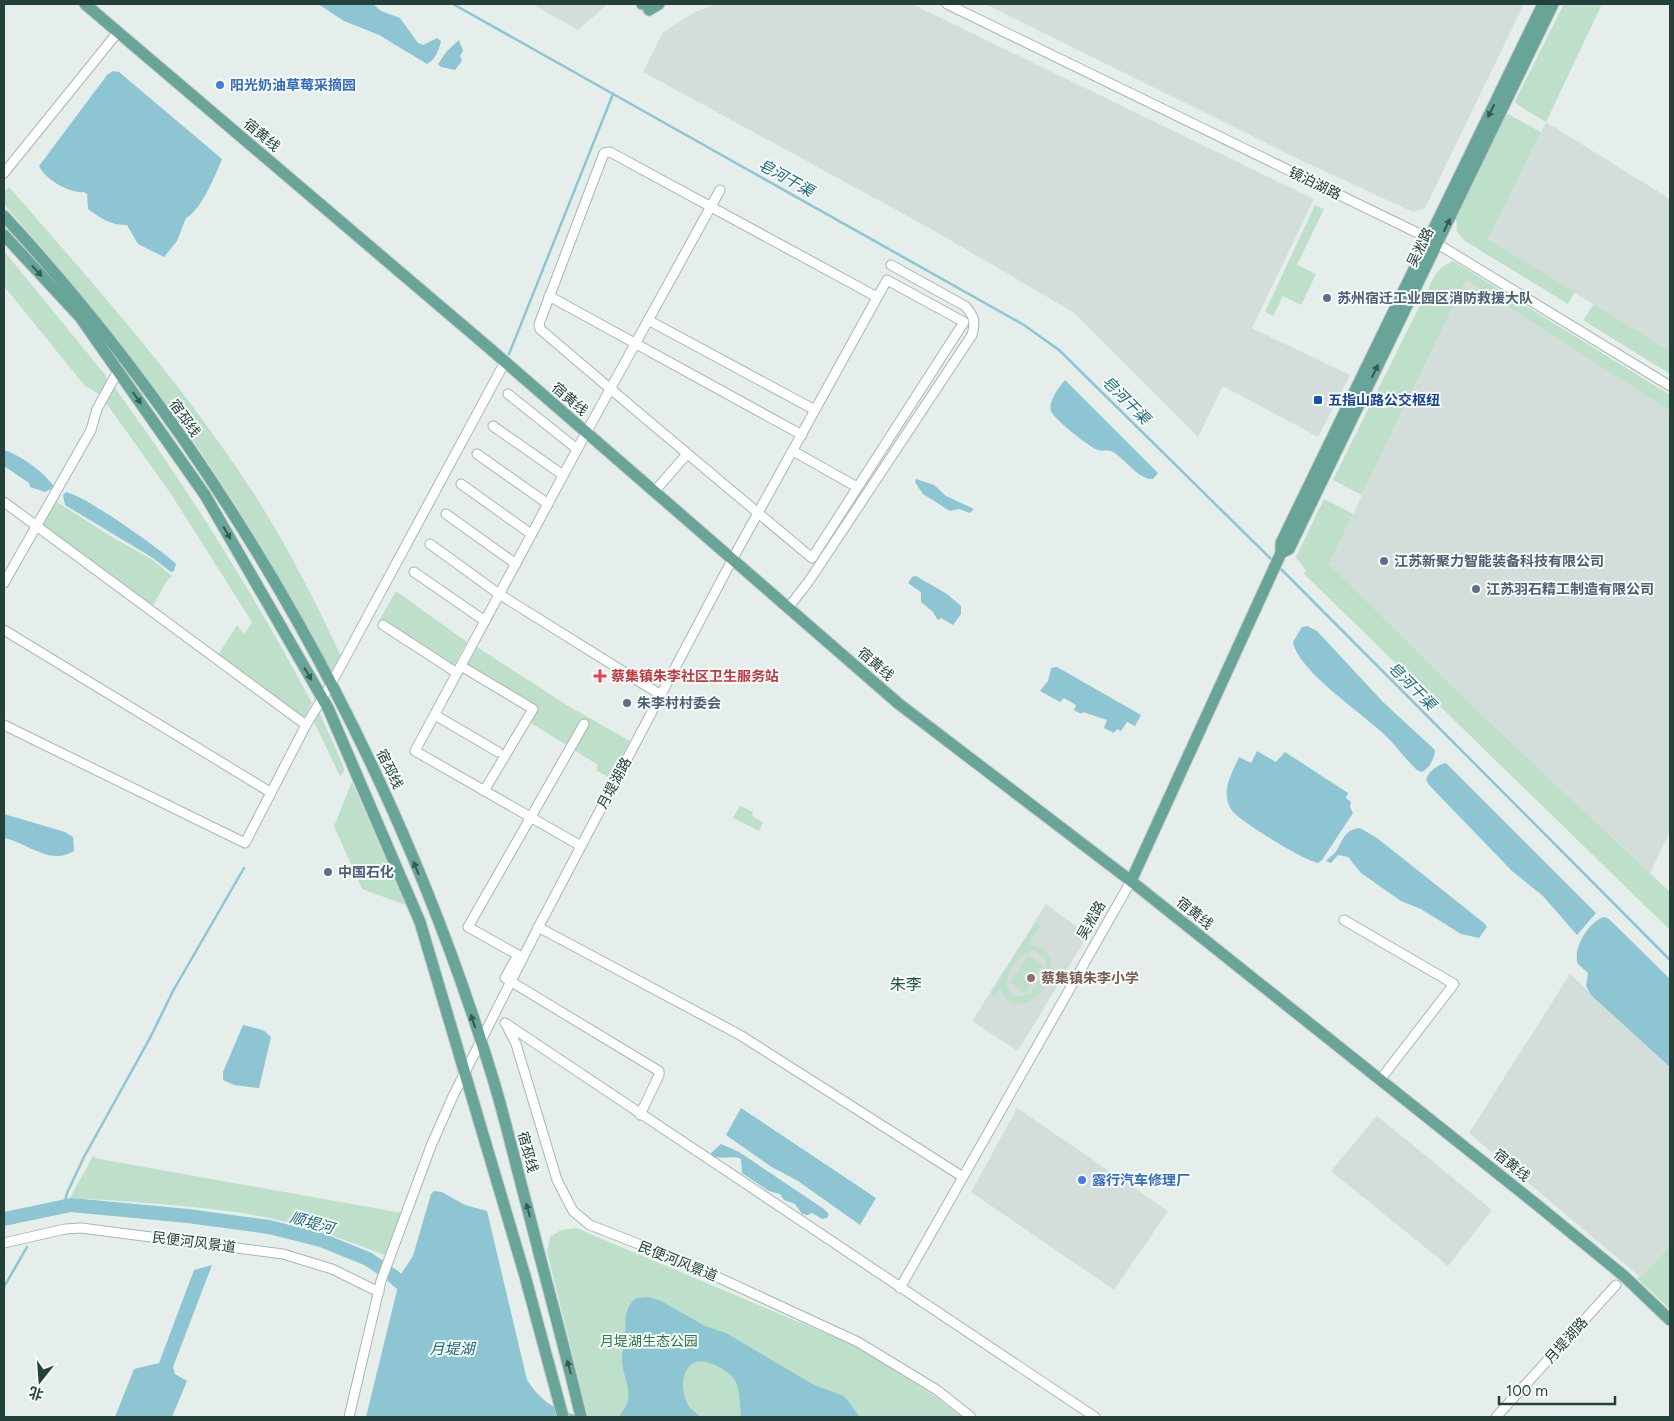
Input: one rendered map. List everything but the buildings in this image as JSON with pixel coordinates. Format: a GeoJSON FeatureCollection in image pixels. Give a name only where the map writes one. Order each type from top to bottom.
{"type":"FeatureCollection","features":[{"type":"Feature","properties":{"kind":"main road","name":"宿黄线"},"geometry":{"type":"LineString","coordinates":[[84,4],[505,362],[905,708],[1131,881],[1614,1267],[1670,1320]]}},
{"type":"Feature","properties":{"kind":"main road","name":"吴淞路"},"geometry":{"type":"LineString","coordinates":[[1433,241],[1543,4]]}},
{"type":"Feature","properties":{"kind":"main road","name":"吴淞路"},"geometry":{"type":"LineString","coordinates":[[1131,881],[1281,553],[1281,543],[1553,4]]}},
{"type":"Feature","properties":{"kind":"main road","name":"宿邳线"},"geometry":{"type":"LineString","coordinates":[[4,216],[74,296],[161,410],[239,522],[331,684],[395,814],[457,974],[494,1083],[581,1416]]}},
{"type":"Feature","properties":{"kind":"main road","name":"宿邳线"},"geometry":{"type":"LineString","coordinates":[[4,235],[80,317],[205,494],[322,698],[420,922],[563,1417]]}},
{"type":"Feature","properties":{"kind":"street","name":"镜泊湖路"},"geometry":{"type":"LineString","coordinates":[[947,4],[1433,241],[1670,386]]}},
{"type":"Feature","properties":{"kind":"street"},"geometry":{"type":"LineString","coordinates":[[4,173],[118,32]]}},
{"type":"Feature","properties":{"kind":"street"},"geometry":{"type":"LineString","coordinates":[[859,484],[812,558],[540,329],[539,324],[607,151],[877,298]]}},
{"type":"Feature","properties":{"kind":"street"},"geometry":{"type":"LineString","coordinates":[[580,846],[415,751],[586,432],[720,190]]}},
{"type":"Feature","properties":{"kind":"street"},"geometry":{"type":"LineString","coordinates":[[788,608],[809,581],[972,334],[975,322],[973,315],[965,306],[892,265]]}},
{"type":"Feature","properties":{"kind":"street","name":"月堤湖路"},"geometry":{"type":"LineString","coordinates":[[350,1417],[381,1281],[431,1146],[465,1073],[580,846],[732,560],[886,280],[964,322],[859,484]]}},
{"type":"Feature","properties":{"kind":"street"},"geometry":{"type":"LineString","coordinates":[[549,296],[802,435]]}},
{"type":"Feature","properties":{"kind":"street"},"geometry":{"type":"LineString","coordinates":[[648,320],[815,410]]}},
{"type":"Feature","properties":{"kind":"street"},"geometry":{"type":"LineString","coordinates":[[4,725],[245,843],[306,725],[331,684],[505,362]]}},
{"type":"Feature","properties":{"kind":"street"},"geometry":{"type":"LineString","coordinates":[[4,583],[7,571],[37,525],[91,430],[97,409],[118,371]]}},
{"type":"Feature","properties":{"kind":"street"},"geometry":{"type":"LineString","coordinates":[[508,394],[577,449]]}},
{"type":"Feature","properties":{"kind":"street"},"geometry":{"type":"LineString","coordinates":[[493,426],[563,475]]}},
{"type":"Feature","properties":{"kind":"street"},"geometry":{"type":"LineString","coordinates":[[793,451],[859,484],[871,486]]}},
{"type":"Feature","properties":{"kind":"street"},"geometry":{"type":"LineString","coordinates":[[477,454],[548,504]]}},
{"type":"Feature","properties":{"kind":"street"},"geometry":{"type":"LineString","coordinates":[[654,492],[687,454]]}},
{"type":"Feature","properties":{"kind":"street"},"geometry":{"type":"LineString","coordinates":[[461,484],[531,534]]}},
{"type":"Feature","properties":{"kind":"street"},"geometry":{"type":"LineString","coordinates":[[4,502],[306,725]]}},
{"type":"Feature","properties":{"kind":"street"},"geometry":{"type":"LineString","coordinates":[[446,514],[516,564]]}},
{"type":"Feature","properties":{"kind":"street"},"geometry":{"type":"LineString","coordinates":[[430,544],[499,594],[661,695]]}},
{"type":"Feature","properties":{"kind":"street"},"geometry":{"type":"LineString","coordinates":[[414,572],[485,621]]}},
{"type":"Feature","properties":{"kind":"street"},"geometry":{"type":"LineString","coordinates":[[383,625],[533,709],[484,791]]}},
{"type":"Feature","properties":{"kind":"street"},"geometry":{"type":"LineString","coordinates":[[4,630],[270,792]]}},
{"type":"Feature","properties":{"kind":"street"},"geometry":{"type":"LineString","coordinates":[[435,715],[498,752]]}},
{"type":"Feature","properties":{"kind":"street"},"geometry":{"type":"LineString","coordinates":[[584,724],[468,927],[518,955],[505,978],[659,1070],[660,1075],[640,1115]]}},
{"type":"Feature","properties":{"kind":"street","name":"吴淞路"},"geometry":{"type":"LineString","coordinates":[[900,1288],[1131,881]]}},
{"type":"Feature","properties":{"kind":"street"},"geometry":{"type":"LineString","coordinates":[[1344,920],[1454,984],[1380,1080]]}},
{"type":"Feature","properties":{"kind":"street"},"geometry":{"type":"LineString","coordinates":[[538,927],[740,1035],[963,1177]]}},
{"type":"Feature","properties":{"kind":"street","name":"民便河风景道"},"geometry":{"type":"LineString","coordinates":[[498,1008],[516,1044],[557,1180],[573,1211],[590,1225],[687,1263],[858,1342],[937,1390],[971,1417]]}},
{"type":"Feature","properties":{"kind":"street"},"geometry":{"type":"LineString","coordinates":[[505,1023],[640,1115],[1095,1417]]}},
{"type":"Feature","properties":{"kind":"street","name":"民便河风景道"},"geometry":{"type":"LineString","coordinates":[[4,1243],[65,1229],[81,1228],[283,1254],[332,1269],[379,1292]]}},
{"type":"Feature","properties":{"kind":"street","name":"月堤湖路"},"geometry":{"type":"LineString","coordinates":[[1496,1417],[1616,1285]]}},
{"type":"Feature","properties":{"kind":"shaded area"},"geometry":{"type":"Polygon","coordinates":[[[532,4],[608,4],[578,30],[532,4]]]}},
{"type":"Feature","properties":{"kind":"shaded area"},"geometry":{"type":"Polygon","coordinates":[[[716,4],[912,4],[1314,199],[1252,328],[1350,375],[1318,437],[1223,386],[1198,437],[1073,312],[931,229],[643,72],[663,32],[695,12],[716,4]]]}},
{"type":"Feature","properties":{"kind":"shaded area"},"geometry":{"type":"Polygon","coordinates":[[[985,4],[1524,4],[1425,208],[1413,212],[1296,158],[985,4]]]}},
{"type":"Feature","properties":{"kind":"shaded area"},"geometry":{"type":"Polygon","coordinates":[[[1546,122],[1670,199],[1670,351],[1488,239],[1546,122]]]}},
{"type":"Feature","properties":{"kind":"shaded area"},"geometry":{"type":"Polygon","coordinates":[[[1466,280],[1670,411],[1670,831],[1650,873],[1466,700],[1329,564],[1466,280]]]}},
{"type":"Feature","properties":{"kind":"shaded area","name":"蔡集镇朱李小学"},"geometry":{"type":"Polygon","coordinates":[[[1046,904],[1088,935],[1018,1051],[972,1021],[1046,904]]]}},
{"type":"Feature","properties":{"kind":"shaded area"},"geometry":{"type":"Polygon","coordinates":[[[1570,974],[1670,1067],[1670,1246],[1644,1274],[1639,1276],[1469,1133],[1570,974]]]}},
{"type":"Feature","properties":{"kind":"shaded area"},"geometry":{"type":"Polygon","coordinates":[[[1017,1108],[1168,1211],[1114,1290],[971,1192],[1017,1108]]]}},
{"type":"Feature","properties":{"kind":"shaded area"},"geometry":{"type":"Polygon","coordinates":[[[1377,1116],[1492,1210],[1448,1266],[1331,1171],[1377,1116]]]}},
{"type":"Feature","properties":{"kind":"green space"},"geometry":{"type":"Polygon","coordinates":[[[1564,4],[1602,4],[1546,122],[1518,105],[1515,101],[1564,4]]]}},
{"type":"Feature","properties":{"kind":"green space"},"geometry":{"type":"Polygon","coordinates":[[[1508,114],[1541,132],[1488,239],[1575,292],[1568,304],[1465,241],[1457,232],[1456,217],[1508,114]]]}},
{"type":"Feature","properties":{"kind":"green space"},"geometry":{"type":"Polygon","coordinates":[[[9,187],[171,379],[202,419],[259,502],[312,597],[341,656],[331,672],[264,551],[189,435],[99,317],[4,204],[4,192],[9,187]]]}},
{"type":"Feature","properties":{"kind":"green space"},"geometry":{"type":"Polygon","coordinates":[[[1315,205],[1324,209],[1297,265],[1316,274],[1301,305],[1283,296],[1273,316],[1265,312],[1315,205]]]}},
{"type":"Feature","properties":{"kind":"green space"},"geometry":{"type":"Polygon","coordinates":[[[4,251],[106,376],[107,382],[99,394],[85,386],[4,286],[4,251]]]}},
{"type":"Feature","properties":{"kind":"green space"},"geometry":{"type":"Polygon","coordinates":[[[1453,261],[1670,395],[1670,411],[1466,280],[1362,495],[1333,480],[1435,275],[1442,267],[1453,261]]]}},
{"type":"Feature","properties":{"kind":"green space"},"geometry":{"type":"Polygon","coordinates":[[[1594,304],[1670,351],[1670,374],[1583,320],[1594,304]]]}},
{"type":"Feature","properties":{"kind":"green space"},"geometry":{"type":"Polygon","coordinates":[[[113,385],[193,501],[243,581],[290,662],[312,703],[303,720],[217,657],[237,625],[244,634],[252,622],[171,494],[104,400],[113,385]]]}},
{"type":"Feature","properties":{"kind":"green space"},"geometry":{"type":"Polygon","coordinates":[[[1324,499],[1353,514],[1329,564],[1466,700],[1670,892],[1670,930],[1304,574],[1306,571],[1296,557],[1324,499]]]}},
{"type":"Feature","properties":{"kind":"green space"},"geometry":{"type":"Polygon","coordinates":[[[54,500],[107,534],[153,560],[172,576],[168,579],[151,609],[40,524],[54,500]]]}},
{"type":"Feature","properties":{"kind":"green space"},"geometry":{"type":"Polygon","coordinates":[[[396,591],[467,642],[454,666],[380,619],[396,591]]]}},
{"type":"Feature","properties":{"kind":"green space"},"geometry":{"type":"Polygon","coordinates":[[[477,647],[568,706],[630,741],[610,778],[596,770],[598,765],[528,721],[535,708],[466,665],[477,647]]]}},
{"type":"Feature","properties":{"kind":"green space"},"geometry":{"type":"Polygon","coordinates":[[[319,712],[343,765],[344,771],[340,776],[314,721],[319,712]]]}},
{"type":"Feature","properties":{"kind":"green space"},"geometry":{"type":"Polygon","coordinates":[[[352,782],[406,905],[362,889],[334,826],[352,782]]]}},
{"type":"Feature","properties":{"kind":"green space"},"geometry":{"type":"Polygon","coordinates":[[[740,806],[753,812],[752,816],[763,822],[759,831],[733,818],[740,806]]]}},
{"type":"Feature","properties":{"kind":"green space"},"geometry":{"type":"Polygon","coordinates":[[[1036,922],[1041,925],[1028,945],[1044,948],[1050,959],[1051,971],[1046,983],[1038,994],[1029,1001],[1018,1004],[1008,1000],[1000,989],[995,996],[991,993],[1036,922]],[[1033,950],[1023,955],[1010,971],[1007,988],[1016,997],[1030,994],[1046,969],[1046,959],[1033,950]]]}},
{"type":"Feature","properties":{"kind":"green space"},"geometry":{"type":"Polygon","coordinates":[[[1028,955],[1043,965],[1025,993],[1010,983],[1028,955]]]}},
{"type":"Feature","properties":{"kind":"green space"},"geometry":{"type":"Polygon","coordinates":[[[93,1156],[99,1159],[402,1213],[385,1255],[315,1230],[243,1213],[70,1198],[93,1156]]]}},
{"type":"Feature","properties":{"kind":"green space","name":"月堤湖生态公园"},"geometry":{"type":"Polygon","coordinates":[[[576,1228],[858,1347],[936,1397],[962,1417],[588,1417],[547,1252],[550,1237],[561,1230],[576,1228]]]}},
{"type":"Feature","properties":{"kind":"green space"},"geometry":{"type":"Polygon","coordinates":[[[1670,1246],[1670,1309],[1637,1278],[1644,1274],[1670,1246]]]}},
{"type":"Feature","properties":{"kind":"water"},"geometry":{"type":"Polygon","coordinates":[[[318,4],[373,4],[381,11],[400,18],[418,43],[423,45],[437,38],[441,41],[439,48],[427,64],[379,35],[344,21],[318,4]]]}},
{"type":"Feature","properties":{"kind":"water"},"geometry":{"type":"Polygon","coordinates":[[[459,40],[463,51],[460,56],[462,61],[455,70],[441,67],[438,64],[447,51],[459,40]]]}},
{"type":"Feature","properties":{"kind":"water"},"geometry":{"type":"Polygon","coordinates":[[[113,71],[119,72],[222,159],[202,201],[186,218],[177,241],[164,257],[138,244],[127,225],[106,221],[88,209],[87,194],[72,191],[58,185],[39,166],[107,75],[113,71]]]}},
{"type":"Feature","properties":{"kind":"water"},"geometry":{"type":"Polygon","coordinates":[[[1065,380],[1158,473],[1153,479],[1137,473],[1113,452],[1094,448],[1053,415],[1050,407],[1051,403],[1065,380]]]}},
{"type":"Feature","properties":{"kind":"water"},"geometry":{"type":"Polygon","coordinates":[[[4,450],[18,456],[37,469],[48,479],[53,488],[45,492],[30,487],[29,483],[4,466],[4,450]]]}},
{"type":"Feature","properties":{"kind":"water"},"geometry":{"type":"Polygon","coordinates":[[[916,479],[934,485],[946,496],[974,509],[970,513],[959,509],[950,511],[923,494],[915,482],[916,479]]]}},
{"type":"Feature","properties":{"kind":"water"},"geometry":{"type":"Polygon","coordinates":[[[66,492],[105,512],[155,547],[176,564],[174,571],[171,572],[153,558],[65,505],[63,495],[66,492]]]}},
{"type":"Feature","properties":{"kind":"water"},"geometry":{"type":"Polygon","coordinates":[[[916,576],[947,594],[961,606],[961,614],[953,625],[941,618],[938,620],[932,611],[921,602],[921,592],[908,583],[912,577],[916,576]]]}},
{"type":"Feature","properties":{"kind":"water"},"geometry":{"type":"Polygon","coordinates":[[[1307,626],[1317,631],[1383,702],[1435,750],[1431,763],[1425,770],[1422,772],[1417,770],[1379,729],[1307,667],[1298,654],[1293,642],[1302,627],[1307,626]]]}},
{"type":"Feature","properties":{"kind":"water"},"geometry":{"type":"Polygon","coordinates":[[[1057,667],[1141,715],[1135,726],[1127,722],[1121,731],[1117,729],[1114,733],[1104,728],[1107,720],[1083,712],[1081,714],[1074,710],[1076,705],[1064,698],[1060,702],[1040,691],[1048,681],[1051,668],[1057,667]]]}},
{"type":"Feature","properties":{"kind":"water"},"geometry":{"type":"Polygon","coordinates":[[[1257,751],[1276,762],[1285,752],[1348,793],[1346,798],[1351,802],[1350,807],[1353,813],[1322,860],[1318,863],[1300,856],[1263,834],[1235,814],[1230,806],[1227,799],[1227,787],[1239,757],[1251,763],[1257,751]]]}},
{"type":"Feature","properties":{"kind":"water"},"geometry":{"type":"Polygon","coordinates":[[[1446,763],[1596,913],[1577,935],[1543,896],[1512,871],[1429,785],[1426,780],[1431,771],[1446,763]]]}},
{"type":"Feature","properties":{"kind":"water"},"geometry":{"type":"Polygon","coordinates":[[[4,814],[65,832],[73,837],[74,851],[65,855],[48,855],[4,838],[4,814]]]}},
{"type":"Feature","properties":{"kind":"water"},"geometry":{"type":"Polygon","coordinates":[[[1360,828],[1377,838],[1484,923],[1487,927],[1479,938],[1461,934],[1421,909],[1401,901],[1361,873],[1348,857],[1338,855],[1331,863],[1326,861],[1336,851],[1348,832],[1360,828]]]}},
{"type":"Feature","properties":{"kind":"water"},"geometry":{"type":"Polygon","coordinates":[[[1604,917],[1609,919],[1670,979],[1670,1067],[1591,995],[1586,986],[1588,973],[1578,964],[1577,951],[1583,936],[1593,924],[1604,917]]]}},
{"type":"Feature","properties":{"kind":"water"},"geometry":{"type":"Polygon","coordinates":[[[243,1025],[263,1030],[271,1037],[259,1088],[234,1085],[223,1080],[223,1072],[243,1025]]]}},
{"type":"Feature","properties":{"kind":"water"},"geometry":{"type":"Polygon","coordinates":[[[741,1108],[876,1198],[860,1225],[798,1181],[770,1166],[726,1135],[741,1108]]]}},
{"type":"Feature","properties":{"kind":"water"},"geometry":{"type":"Polygon","coordinates":[[[721,1144],[739,1152],[824,1209],[829,1214],[827,1218],[822,1219],[812,1213],[802,1214],[795,1204],[784,1200],[780,1194],[769,1191],[742,1173],[741,1159],[712,1156],[711,1153],[721,1144]]]}},
{"type":"Feature","properties":{"kind":"water","name":"月堤湖"},"geometry":{"type":"Polygon","coordinates":[[[434,1191],[442,1192],[465,1205],[487,1211],[527,1380],[550,1405],[582,1417],[366,1417],[401,1274],[413,1256],[431,1194],[434,1191]]]}},
{"type":"Feature","properties":{"kind":"water"},"geometry":{"type":"Polygon","coordinates":[[[212,1265],[173,1367],[175,1374],[187,1381],[172,1417],[115,1417],[134,1369],[159,1363],[194,1270],[212,1265]]]}},
{"type":"Feature","properties":{"kind":"water"},"geometry":{"type":"Polygon","coordinates":[[[648,1297],[661,1301],[705,1326],[726,1333],[814,1385],[844,1396],[860,1417],[741,1417],[740,1399],[734,1378],[719,1367],[701,1361],[696,1362],[687,1369],[683,1380],[685,1398],[688,1405],[700,1417],[618,1417],[624,1409],[628,1395],[622,1358],[627,1312],[636,1298],[648,1297]]]}},
{"type":"Feature","properties":{"kind":"waterway","name":"皂河干渠"},"geometry":{"type":"LineString","coordinates":[[453,4],[1024,325],[1059,350],[1274,562]]}},
{"type":"Feature","properties":{"kind":"waterway"},"geometry":{"type":"LineString","coordinates":[[509,354],[613,94]]}},
{"type":"Feature","properties":{"kind":"waterway","name":"皂河干渠"},"geometry":{"type":"LineString","coordinates":[[1278,566],[1670,960]]}},
{"type":"Feature","properties":{"kind":"waterway"},"geometry":{"type":"LineString","coordinates":[[64,1206],[67,1193],[84,1157],[150,1038],[173,991],[244,868]]}},
{"type":"Feature","properties":{"kind":"waterway","name":"顺堤河"},"geometry":{"type":"LineString","coordinates":[[4,1219],[71,1205],[188,1216],[269,1227],[321,1240],[368,1259],[393,1276],[412,1293]]}},
{"type":"Feature","properties":{"kind":"waterway"},"geometry":{"type":"LineString","coordinates":[[4,1287],[27,1247]]}},
{"type":"Feature","properties":{"kind":"place","name":"阳光奶油草莓采摘园"},"geometry":{"type":"Point","coordinates":[220,85]}},
{"type":"Feature","properties":{"kind":"place","name":"苏州宿迁工业园区消防救援大队"},"geometry":{"type":"Point","coordinates":[1327,298]}},
{"type":"Feature","properties":{"kind":"place","name":"五指山路公交枢纽"},"geometry":{"type":"Point","coordinates":[1318,400]}},
{"type":"Feature","properties":{"kind":"place","name":"江苏新聚力智能装备科技有限公司"},"geometry":{"type":"Point","coordinates":[1384,561]}},
{"type":"Feature","properties":{"kind":"place","name":"江苏羽石精工制造有限公司"},"geometry":{"type":"Point","coordinates":[1476,589]}},
{"type":"Feature","properties":{"kind":"place","name":"蔡集镇朱李社区卫生服务站"},"geometry":{"type":"Point","coordinates":[600,676]}},
{"type":"Feature","properties":{"kind":"place","name":"朱李村村委会"},"geometry":{"type":"Point","coordinates":[627,703]}},
{"type":"Feature","properties":{"kind":"place","name":"中国石化"},"geometry":{"type":"Point","coordinates":[328,872]}},
{"type":"Feature","properties":{"kind":"place","name":"蔡集镇朱李小学"},"geometry":{"type":"Point","coordinates":[1031,978]}},
{"type":"Feature","properties":{"kind":"place","name":"露行汽车修理厂"},"geometry":{"type":"Point","coordinates":[1082,1180]}},
{"type":"Feature","properties":{"kind":"district","name":"朱李"},"geometry":{"type":"Point","coordinates":[906,984]}}]}
